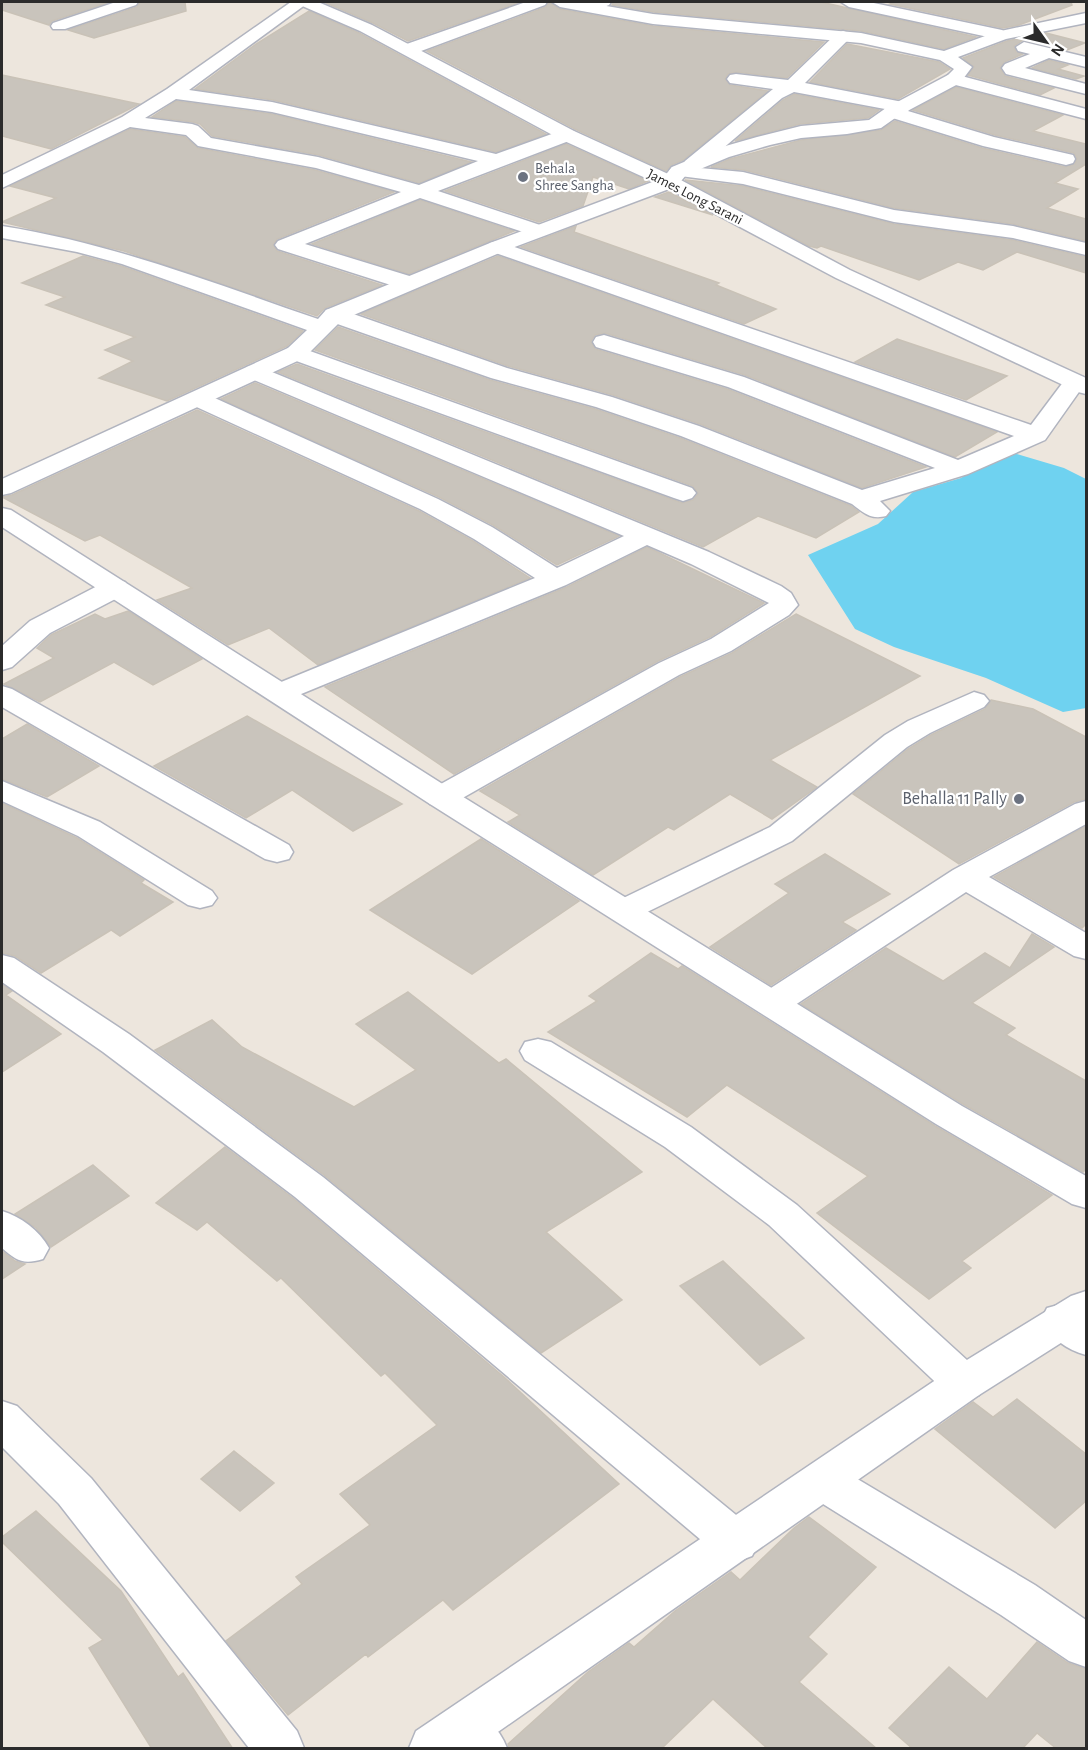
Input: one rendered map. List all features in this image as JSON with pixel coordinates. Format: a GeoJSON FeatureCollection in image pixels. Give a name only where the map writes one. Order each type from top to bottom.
{"type":"FeatureCollection","features":[{"type":"Feature","properties":{"kind":"street"},"geometry":{"type":"LineString","coordinates":[[59,26],[130,2]]}},
{"type":"Feature","properties":{"kind":"street"},"geometry":{"type":"LineString","coordinates":[[2,182],[128,121],[173,93],[304,2]]}},
{"type":"Feature","properties":{"kind":"street","name":"James Long Sarani"},"geometry":{"type":"LineString","coordinates":[[304,2],[366,28],[567,135],[680,173],[843,274],[1081,385]]}},
{"type":"Feature","properties":{"kind":"street"},"geometry":{"type":"LineString","coordinates":[[407,50],[538,2]]}},
{"type":"Feature","properties":{"kind":"street"},"geometry":{"type":"LineString","coordinates":[[2,488],[296,353],[327,321],[408,283],[680,173],[722,153],[801,132],[869,125],[954,79],[963,67],[945,56],[843,36],[700,25],[652,19],[597,4],[560,2]]}},
{"type":"Feature","properties":{"kind":"street"},"geometry":{"type":"LineString","coordinates":[[849,2],[996,37],[1086,62]]}},
{"type":"Feature","properties":{"kind":"street"},"geometry":{"type":"LineString","coordinates":[[945,56],[996,37],[1086,18]]}},
{"type":"Feature","properties":{"kind":"street"},"geometry":{"type":"LineString","coordinates":[[680,173],[776,94],[792,86],[843,36]]}},
{"type":"Feature","properties":{"kind":"street"},"geometry":{"type":"LineString","coordinates":[[1046,52],[1011,70],[1086,89]]}},
{"type":"Feature","properties":{"kind":"street"},"geometry":{"type":"LineString","coordinates":[[736,79],[833,92],[897,109],[990,142],[1066,159]]}},
{"type":"Feature","properties":{"kind":"street"},"geometry":{"type":"LineString","coordinates":[[954,79],[1086,114]]}},
{"type":"Feature","properties":{"kind":"street"},"geometry":{"type":"LineString","coordinates":[[173,93],[272,107],[497,160]]}},
{"type":"Feature","properties":{"kind":"street"},"geometry":{"type":"LineString","coordinates":[[128,121],[192,130],[205,142],[318,163],[420,190],[539,231]]}},
{"type":"Feature","properties":{"kind":"street"},"geometry":{"type":"LineString","coordinates":[[408,283],[285,245],[420,190],[567,135]]}},
{"type":"Feature","properties":{"kind":"street"},"geometry":{"type":"LineString","coordinates":[[680,173],[742,178],[894,216],[1013,232],[1086,249]]}},
{"type":"Feature","properties":{"kind":"street"},"geometry":{"type":"LineString","coordinates":[[2,232],[100,251],[183,277],[246,303],[327,321],[604,402],[690,431],[869,505],[1036,435],[1081,385]]}},
{"type":"Feature","properties":{"kind":"street"},"geometry":{"type":"LineString","coordinates":[[497,248],[1036,435]]}},
{"type":"Feature","properties":{"kind":"street"},"geometry":{"type":"LineString","coordinates":[[604,342],[736,382],[959,469]]}},
{"type":"Feature","properties":{"kind":"street"},"geometry":{"type":"LineString","coordinates":[[296,353],[683,494]]}},
{"type":"Feature","properties":{"kind":"street"},"geometry":{"type":"LineString","coordinates":[[255,372],[643,537],[700,558],[771,592],[781,599],[784,605],[721,645],[669,669],[441,797]]}},
{"type":"Feature","properties":{"kind":"street"},"geometry":{"type":"LineString","coordinates":[[198,399],[429,504],[483,533],[556,579]]}},
{"type":"Feature","properties":{"kind":"street"},"geometry":{"type":"LineString","coordinates":[[2,516],[441,797],[625,910],[949,1115],[1086,1194]]}},
{"type":"Feature","properties":{"kind":"street"},"geometry":{"type":"LineString","coordinates":[[279,693],[556,579],[643,537]]}},
{"type":"Feature","properties":{"kind":"street"},"geometry":{"type":"LineString","coordinates":[[2,661],[40,627],[115,588]]}},
{"type":"Feature","properties":{"kind":"street"},"geometry":{"type":"LineString","coordinates":[[2,695],[277,852]]}},
{"type":"Feature","properties":{"kind":"street"},"geometry":{"type":"LineString","coordinates":[[625,910],[781,834],[896,741],[919,727],[974,701]]}},
{"type":"Feature","properties":{"kind":"street"},"geometry":{"type":"LineString","coordinates":[[2,790],[89,829],[200,898]]}},
{"type":"Feature","properties":{"kind":"street"},"geometry":{"type":"LineString","coordinates":[[773,1003],[965,877],[1086,811]]}},
{"type":"Feature","properties":{"kind":"street"},"geometry":{"type":"LineString","coordinates":[[965,877],[1086,948]]}},
{"type":"Feature","properties":{"kind":"street"},"geometry":{"type":"LineString","coordinates":[[2,966],[116,1043],[309,1187],[736,1542]]}},
{"type":"Feature","properties":{"kind":"street"},"geometry":{"type":"LineString","coordinates":[[538,1051],[678,1137],[783,1215],[964,1383]]}},
{"type":"Feature","properties":{"kind":"street"},"geometry":{"type":"LineString","coordinates":[[460,1742],[736,1542],[964,1383],[1078,1322]]}},
{"type":"Feature","properties":{"kind":"street"},"geometry":{"type":"LineString","coordinates":[[2,1419],[75,1491],[279,1749]]}},
{"type":"Feature","properties":{"kind":"street"},"geometry":{"type":"LineString","coordinates":[[823,1481],[1018,1600],[1086,1646]]}},
{"type":"Feature","properties":{"kind":"water"},"geometry":{"type":"Polygon","coordinates":[[[1003,450],[1064,468],[1086,479],[1086,708],[1063,712],[986,678],[894,647],[855,629],[808,555],[878,524],[913,492],[961,478],[1003,450]]]}},
{"type":"Feature","properties":{"kind":"building"},"geometry":{"type":"Polygon","coordinates":[[[3,2],[110,2],[52,21],[49,25],[2,10],[3,2]]]}},
{"type":"Feature","properties":{"kind":"building"},"geometry":{"type":"Polygon","coordinates":[[[140,2],[185,2],[186,11],[94,38],[68,30],[137,7],[140,2]]]}},
{"type":"Feature","properties":{"kind":"building"},"geometry":{"type":"Polygon","coordinates":[[[324,2],[521,2],[408,41],[324,2]]]}},
{"type":"Feature","properties":{"kind":"building"},"geometry":{"type":"Polygon","coordinates":[[[549,2],[560,9],[653,26],[824,42],[787,78],[736,72],[728,74],[725,79],[730,85],[768,91],[683,160],[671,165],[666,171],[575,129],[427,51],[546,7],[549,2]]]}},
{"type":"Feature","properties":{"kind":"building"},"geometry":{"type":"Polygon","coordinates":[[[613,2],[821,2],[976,37],[944,49],[861,31],[653,12],[612,5],[613,2]]]}},
{"type":"Feature","properties":{"kind":"building"},"geometry":{"type":"Polygon","coordinates":[[[895,2],[1071,2],[1072,5],[1019,25],[1003,28],[890,4],[895,2]]]}},
{"type":"Feature","properties":{"kind":"building"},"geometry":{"type":"Polygon","coordinates":[[[309,11],[359,33],[546,134],[496,152],[273,100],[195,89],[256,44],[309,11]]]}},
{"type":"Feature","properties":{"kind":"building"},"geometry":{"type":"Polygon","coordinates":[[[1046,33],[1085,43],[1067,50],[1023,40],[1014,46],[1016,52],[1023,54],[1004,62],[1000,68],[1005,76],[1054,88],[1040,95],[968,75],[974,67],[963,58],[1007,41],[1046,33]]]}},
{"type":"Feature","properties":{"kind":"building"},"geometry":{"type":"Polygon","coordinates":[[[847,44],[939,62],[950,69],[898,99],[810,82],[847,44]]]}},
{"type":"Feature","properties":{"kind":"building"},"geometry":{"type":"Polygon","coordinates":[[[1049,60],[1068,65],[1058,69],[1084,76],[1076,79],[1032,68],[1049,60]]]}},
{"type":"Feature","properties":{"kind":"building"},"geometry":{"type":"Polygon","coordinates":[[[2,75],[139,104],[51,149],[2,136],[2,75]]]}},
{"type":"Feature","properties":{"kind":"building"},"geometry":{"type":"Polygon","coordinates":[[[956,87],[1063,115],[1033,131],[1086,144],[1086,164],[1055,183],[1078,189],[1047,208],[1086,219],[1086,241],[1013,224],[894,208],[744,170],[711,167],[730,159],[801,140],[881,130],[895,121],[982,148],[1065,167],[1075,164],[1077,158],[1074,153],[995,135],[913,110],[956,87]]]}},
{"type":"Feature","properties":{"kind":"building"},"geometry":{"type":"Polygon","coordinates":[[[794,94],[879,110],[868,118],[800,124],[735,141],[783,100],[794,94]]]}},
{"type":"Feature","properties":{"kind":"building"},"geometry":{"type":"Polygon","coordinates":[[[176,101],[272,114],[471,162],[419,183],[319,155],[212,136],[200,124],[193,122],[152,117],[176,101]]]}},
{"type":"Feature","properties":{"kind":"building"},"geometry":{"type":"Polygon","coordinates":[[[130,129],[185,137],[198,148],[315,170],[394,192],[277,239],[273,245],[277,251],[382,285],[325,308],[317,316],[124,251],[2,222],[56,198],[10,186],[130,129]]]}},
{"type":"Feature","properties":{"kind":"building"},"geometry":{"type":"Polygon","coordinates":[[[566,144],[648,181],[629,189],[593,177],[583,206],[539,222],[445,191],[566,144]]]}},
{"type":"Feature","properties":{"kind":"building"},"geometry":{"type":"Polygon","coordinates":[[[685,180],[743,186],[894,224],[1013,240],[1086,257],[1086,273],[1017,252],[983,270],[958,262],[919,280],[821,246],[817,248],[809,246],[685,180]]]}},
{"type":"Feature","properties":{"kind":"building"},"geometry":{"type":"Polygon","coordinates":[[[669,192],[713,215],[655,197],[669,192]]]}},
{"type":"Feature","properties":{"kind":"building"},"geometry":{"type":"Polygon","coordinates":[[[420,200],[514,231],[409,274],[312,244],[420,200]]]}},
{"type":"Feature","properties":{"kind":"building"},"geometry":{"type":"Polygon","coordinates":[[[576,226],[574,232],[719,283],[716,285],[776,309],[744,324],[521,247],[576,226]]]}},
{"type":"Feature","properties":{"kind":"building"},"geometry":{"type":"Polygon","coordinates":[[[83,256],[121,266],[303,331],[287,346],[167,401],[99,378],[133,361],[105,350],[135,337],[46,305],[65,297],[22,283],[83,256]]]}},
{"type":"Feature","properties":{"kind":"building"},"geometry":{"type":"Polygon","coordinates":[[[498,256],[997,432],[955,457],[745,375],[605,333],[595,335],[591,341],[595,349],[727,389],[926,467],[862,488],[700,424],[613,395],[508,366],[361,314],[498,256]]]}},
{"type":"Feature","properties":{"kind":"building"},"geometry":{"type":"Polygon","coordinates":[[[338,327],[490,380],[595,409],[680,438],[851,506],[859,512],[816,538],[758,516],[703,547],[278,372],[297,364],[682,503],[693,500],[698,494],[693,486],[315,350],[338,327]]]}},
{"type":"Feature","properties":{"kind":"building"},"geometry":{"type":"Polygon","coordinates":[[[897,339],[1007,376],[966,400],[855,362],[897,339]]]}},
{"type":"Feature","properties":{"kind":"building"},"geometry":{"type":"Polygon","coordinates":[[[255,383],[619,536],[557,565],[493,525],[439,497],[221,399],[255,383]]]}},
{"type":"Feature","properties":{"kind":"building"},"geometry":{"type":"Polygon","coordinates":[[[197,410],[419,511],[473,541],[530,578],[318,665],[269,628],[228,645],[157,600],[192,588],[100,535],[85,541],[2,497],[12,495],[197,410]]]}},
{"type":"Feature","properties":{"kind":"building"},"geometry":{"type":"Polygon","coordinates":[[[647,547],[764,603],[710,637],[658,661],[454,774],[325,687],[567,587],[647,547]]]}},
{"type":"Feature","properties":{"kind":"building"},"geometry":{"type":"Polygon","coordinates":[[[128,611],[202,659],[153,685],[114,662],[40,702],[4,684],[54,658],[37,648],[51,635],[95,614],[105,619],[128,611]]]}},
{"type":"Feature","properties":{"kind":"building"},"geometry":{"type":"Polygon","coordinates":[[[796,614],[920,676],[770,760],[817,787],[772,819],[730,794],[674,830],[668,827],[593,875],[508,822],[520,815],[480,791],[680,677],[732,653],[796,614]]]}},
{"type":"Feature","properties":{"kind":"building"},"geometry":{"type":"Polygon","coordinates":[[[991,700],[1033,709],[1086,737],[1086,799],[1074,802],[959,864],[853,794],[908,749],[931,735],[985,709],[991,700]]]}},
{"type":"Feature","properties":{"kind":"building"},"geometry":{"type":"Polygon","coordinates":[[[247,716],[402,804],[353,831],[292,790],[246,818],[154,766],[247,716]]]}},
{"type":"Feature","properties":{"kind":"building"},"geometry":{"type":"Polygon","coordinates":[[[27,724],[99,766],[47,797],[2,779],[2,739],[27,724]]]}},
{"type":"Feature","properties":{"kind":"building"},"geometry":{"type":"Polygon","coordinates":[[[2,803],[77,838],[144,880],[141,883],[173,902],[120,936],[111,930],[41,973],[15,956],[2,953],[2,803]]]}},
{"type":"Feature","properties":{"kind":"building"},"geometry":{"type":"Polygon","coordinates":[[[1086,826],[1086,924],[1082,928],[994,877],[1086,826]]]}},
{"type":"Feature","properties":{"kind":"building"},"geometry":{"type":"Polygon","coordinates":[[[481,839],[579,901],[472,974],[370,910],[481,839]]]}},
{"type":"Feature","properties":{"kind":"building"},"geometry":{"type":"Polygon","coordinates":[[[825,854],[890,894],[842,922],[856,930],[771,985],[710,947],[789,893],[775,884],[825,854]]]}},
{"type":"Feature","properties":{"kind":"building"},"geometry":{"type":"Polygon","coordinates":[[[1032,934],[1054,947],[972,1003],[1015,1028],[1006,1035],[1086,1081],[1086,1169],[1083,1172],[963,1104],[801,1004],[886,948],[943,981],[985,953],[1010,968],[1032,934]]]}},
{"type":"Feature","properties":{"kind":"building"},"geometry":{"type":"Polygon","coordinates":[[[651,953],[678,969],[682,966],[935,1126],[1052,1195],[962,1261],[971,1268],[929,1299],[817,1213],[868,1176],[727,1085],[687,1117],[548,1032],[597,1001],[589,996],[651,953]]]}},
{"type":"Feature","properties":{"kind":"building"},"geometry":{"type":"Polygon","coordinates":[[[2,984],[12,991],[6,995],[61,1034],[2,1072],[2,984]]]}},
{"type":"Feature","properties":{"kind":"building"},"geometry":{"type":"Polygon","coordinates":[[[408,992],[499,1063],[506,1059],[642,1172],[546,1232],[622,1300],[541,1353],[324,1175],[155,1050],[212,1020],[242,1047],[354,1107],[416,1070],[356,1024],[408,992]]]}},
{"type":"Feature","properties":{"kind":"building"},"geometry":{"type":"Polygon","coordinates":[[[225,1147],[294,1199],[504,1377],[619,1484],[453,1610],[443,1600],[368,1657],[366,1654],[288,1715],[226,1641],[302,1584],[296,1577],[370,1525],[340,1494],[437,1425],[385,1373],[381,1376],[281,1278],[277,1281],[207,1222],[197,1230],[156,1203],[225,1147]]]}},
{"type":"Feature","properties":{"kind":"building"},"geometry":{"type":"Polygon","coordinates":[[[93,1165],[129,1196],[51,1247],[36,1228],[15,1214],[93,1165]]]}},
{"type":"Feature","properties":{"kind":"building"},"geometry":{"type":"Polygon","coordinates":[[[2,1251],[15,1261],[25,1264],[2,1279],[2,1251]]]}},
{"type":"Feature","properties":{"kind":"building"},"geometry":{"type":"Polygon","coordinates":[[[723,1261],[804,1338],[760,1365],[680,1286],[723,1261]]]}},
{"type":"Feature","properties":{"kind":"building"},"geometry":{"type":"Polygon","coordinates":[[[1017,1399],[1086,1454],[1086,1501],[1055,1528],[935,1429],[973,1402],[993,1417],[1017,1399]]]}},
{"type":"Feature","properties":{"kind":"building"},"geometry":{"type":"Polygon","coordinates":[[[234,1451],[274,1483],[240,1511],[201,1479],[234,1451]]]}},
{"type":"Feature","properties":{"kind":"building"},"geometry":{"type":"Polygon","coordinates":[[[36,1511],[121,1591],[178,1677],[183,1673],[233,1749],[152,1749],[89,1648],[103,1640],[2,1542],[2,1537],[36,1511]]]}},
{"type":"Feature","properties":{"kind":"building"},"geometry":{"type":"Polygon","coordinates":[[[809,1517],[876,1567],[808,1637],[827,1654],[799,1682],[877,1749],[768,1749],[713,1699],[661,1749],[509,1749],[508,1744],[588,1672],[629,1643],[634,1647],[675,1611],[731,1572],[740,1580],[794,1528],[809,1517]]]}},
{"type":"Feature","properties":{"kind":"building"},"geometry":{"type":"Polygon","coordinates":[[[1037,1642],[1068,1663],[1086,1669],[1086,1749],[1057,1749],[1037,1733],[1022,1749],[913,1749],[889,1728],[949,1667],[987,1699],[1037,1642]]]}},
{"type":"Feature","properties":{"kind":"place","name":"Behala Shree Sangha"},"geometry":{"type":"Point","coordinates":[523,177]}},
{"type":"Feature","properties":{"kind":"place","name":"Behalla 11 Pally"},"geometry":{"type":"Point","coordinates":[1019,799]}}]}
